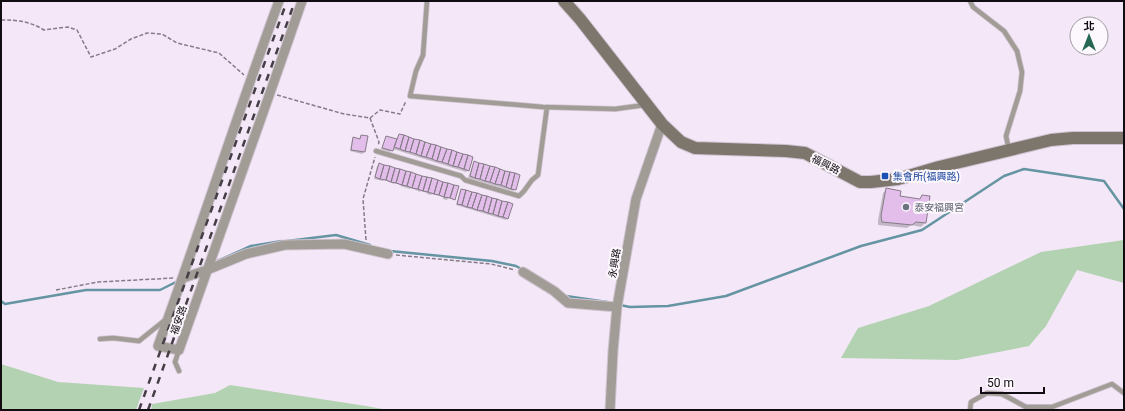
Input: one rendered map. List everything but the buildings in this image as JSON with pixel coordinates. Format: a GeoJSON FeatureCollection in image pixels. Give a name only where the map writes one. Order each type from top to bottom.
{"type":"FeatureCollection","features":[{"type":"Feature","properties":{"kind":"street","name":"福安路"},"geometry":{"type":"LineString","coordinates":[[279,1],[250,80],[183,278],[158,346],[179,350],[302,1]]}},
{"type":"Feature","properties":{"kind":"street","name":"福興路"},"geometry":{"type":"LineString","coordinates":[[564,1],[580,19],[662,124],[681,142],[695,148],[786,150],[805,154],[860,182],[898,179],[939,167],[1051,140],[1073,138],[1124,138]]}},
{"type":"Feature","properties":{"kind":"street","name":"永興路"},"geometry":{"type":"LineString","coordinates":[[610,410],[612,351],[617,307],[636,199],[662,124]]}},
{"type":"Feature","properties":{"kind":"street"},"geometry":{"type":"LineString","coordinates":[[183,278],[246,254],[285,245],[344,244],[388,254]]}},
{"type":"Feature","properties":{"kind":"street"},"geometry":{"type":"LineString","coordinates":[[523,272],[554,291],[568,303],[617,307]]}},
{"type":"Feature","properties":{"kind":"lane"},"geometry":{"type":"LineString","coordinates":[[427,1],[424,55],[416,71],[410,96],[547,107],[615,109],[647,104]]}},
{"type":"Feature","properties":{"kind":"lane"},"geometry":{"type":"LineString","coordinates":[[970,1],[973,7],[1004,31],[1017,51],[1022,72],[1020,91],[1006,136],[1009,150]]}},
{"type":"Feature","properties":{"kind":"lane"},"geometry":{"type":"LineString","coordinates":[[376,151],[461,176],[465,180],[519,196],[538,175],[547,107]]}},
{"type":"Feature","properties":{"kind":"lane"},"geometry":{"type":"LineString","coordinates":[[100,339],[113,338],[139,341],[168,318]]}},
{"type":"Feature","properties":{"kind":"lane"},"geometry":{"type":"LineString","coordinates":[[179,350],[175,362],[179,371]]}},
{"type":"Feature","properties":{"kind":"lane"},"geometry":{"type":"LineString","coordinates":[[970,410],[971,402],[987,393],[1002,394],[1026,408],[1052,408],[1112,384],[1124,393]]}},
{"type":"Feature","properties":{"kind":"path"},"geometry":{"type":"LineString","coordinates":[[1,20],[18,20],[33,24],[44,30],[68,27],[77,30],[91,57],[116,49],[131,39],[147,33],[162,34],[177,43],[218,53],[250,80]]}},
{"type":"Feature","properties":{"kind":"path"},"geometry":{"type":"LineString","coordinates":[[270,93],[344,114],[370,118],[380,110],[400,114],[410,96]]}},
{"type":"Feature","properties":{"kind":"path"},"geometry":{"type":"LineString","coordinates":[[367,249],[363,199],[379,142],[370,118]]}},
{"type":"Feature","properties":{"kind":"path"},"geometry":{"type":"LineString","coordinates":[[388,254],[491,264],[523,272]]}},
{"type":"Feature","properties":{"kind":"path"},"geometry":{"type":"LineString","coordinates":[[56,290],[98,282],[183,278]]}},
{"type":"Feature","properties":{"kind":"green space"},"geometry":{"type":"Polygon","coordinates":[[[1124,240],[1124,283],[1077,270],[1046,326],[1029,346],[957,360],[841,358],[858,328],[929,306],[1041,252],[1124,240]]]}},
{"type":"Feature","properties":{"kind":"green space"},"geometry":{"type":"Polygon","coordinates":[[[1,364],[58,382],[144,388],[136,410],[1,410],[1,364]]]}},
{"type":"Feature","properties":{"kind":"green space"},"geometry":{"type":"Polygon","coordinates":[[[230,385],[388,410],[151,410],[152,404],[215,393],[230,385]]]}},
{"type":"Feature","properties":{"kind":"waterway"},"geometry":{"type":"LineString","coordinates":[[620,305],[630,307],[668,306],[726,296],[861,246],[922,230],[1004,176],[1024,169],[1104,181],[1124,209]]}},
{"type":"Feature","properties":{"kind":"waterway"},"geometry":{"type":"LineString","coordinates":[[287,241],[336,235],[370,245]]}},
{"type":"Feature","properties":{"kind":"waterway"},"geometry":{"type":"LineString","coordinates":[[213,263],[251,246],[282,241]]}},
{"type":"Feature","properties":{"kind":"waterway"},"geometry":{"type":"LineString","coordinates":[[390,251],[492,261],[516,266],[523,270]]}},
{"type":"Feature","properties":{"kind":"waterway"},"geometry":{"type":"LineString","coordinates":[[1,301],[5,304],[86,290],[160,290],[178,281]]}},
{"type":"Feature","properties":{"kind":"waterway"},"geometry":{"type":"LineString","coordinates":[[566,296],[607,302]]}},
{"type":"Feature","properties":{"kind":"railway"},"geometry":{"type":"LineString","coordinates":[[139,410],[287,1]]}},
{"type":"Feature","properties":{"kind":"railway"},"geometry":{"type":"LineString","coordinates":[[148,410],[295,1]]}},
{"type":"Feature","properties":{"kind":"place","name":"集會所(福興路)"},"geometry":{"type":"Point","coordinates":[885,176]}},
{"type":"Feature","properties":{"kind":"place","name":"泰安福興宮"},"geometry":{"type":"Point","coordinates":[906,207]}}]}
